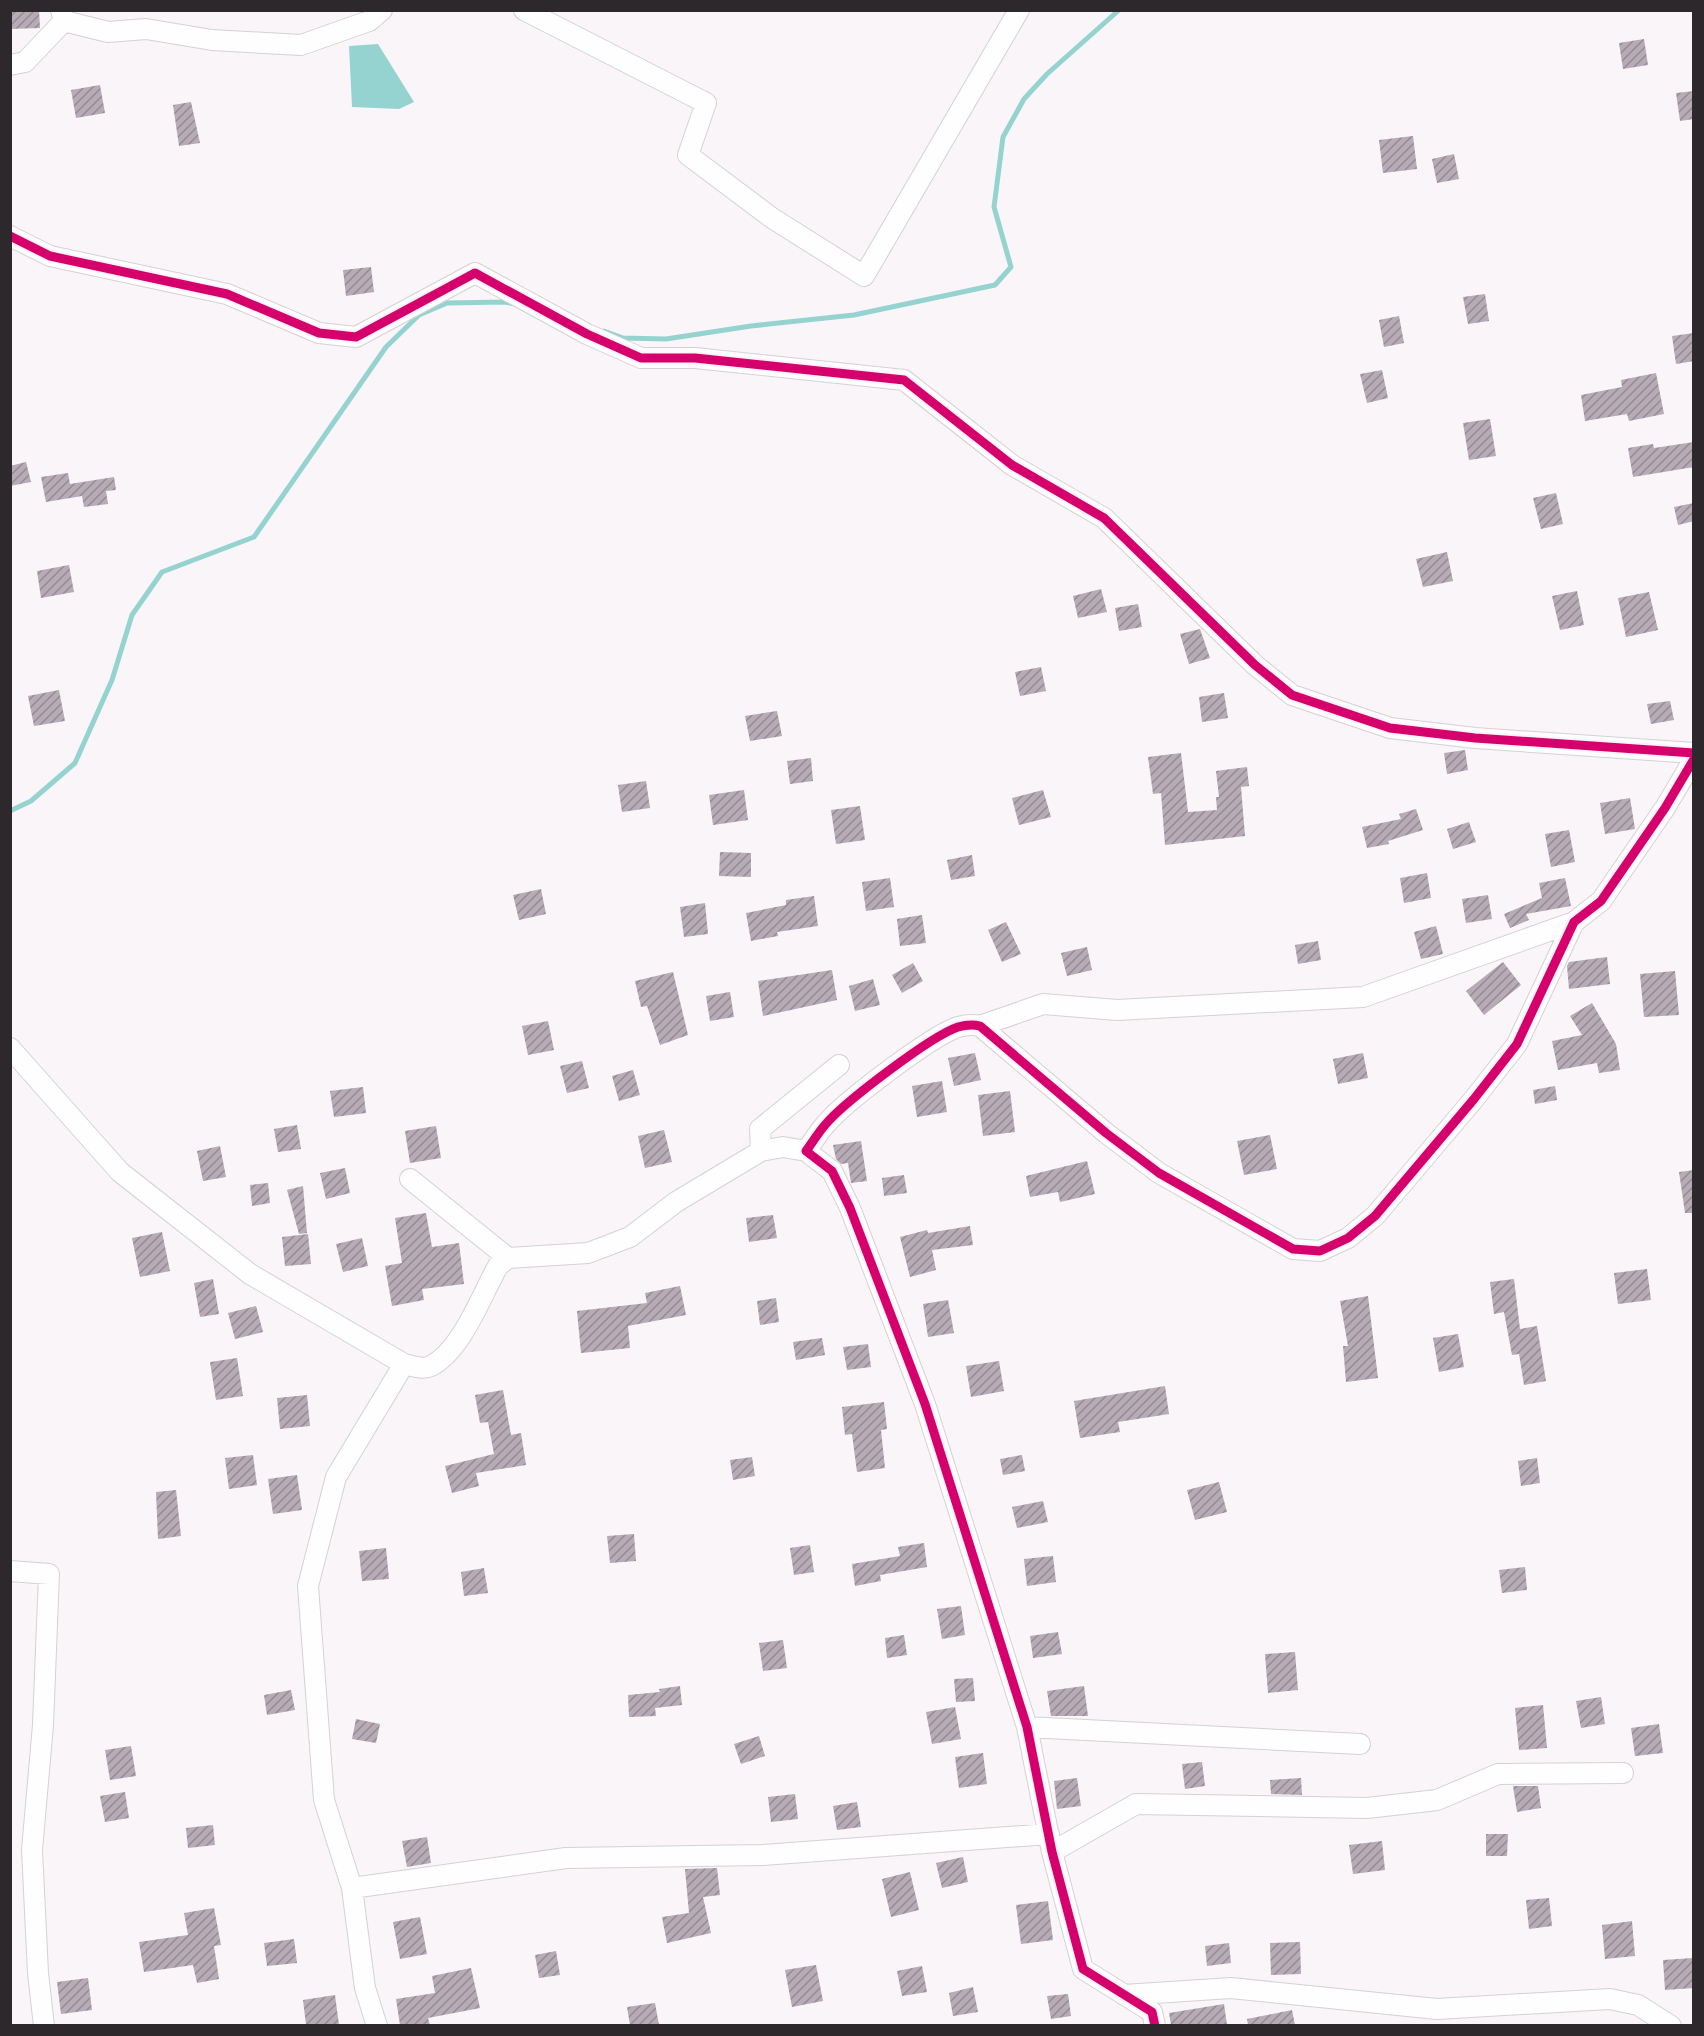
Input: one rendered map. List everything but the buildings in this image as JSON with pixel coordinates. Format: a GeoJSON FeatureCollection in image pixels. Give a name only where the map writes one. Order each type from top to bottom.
{"type":"FeatureCollection","features":[{"type":"Feature","properties":{"kind":"street"},"geometry":{"type":"LineString","coordinates":[[10,65],[25,62],[62,16],[108,32],[146,29],[212,40],[301,45],[369,21],[382,10]]}},
{"type":"Feature","properties":{"kind":"street"},"geometry":{"type":"LineString","coordinates":[[524,10],[706,103],[688,155],[772,218],[864,276],[1019,10]]}},
{"type":"Feature","properties":{"kind":"street"},"geometry":{"type":"LineString","coordinates":[[10,236],[50,256],[227,294],[319,333],[356,338],[475,273],[573,327],[641,358],[694,358],[904,380],[1012,465],[1104,518],[1255,665],[1292,695],[1390,728],[1475,738],[1694,753]]}},
{"type":"Feature","properties":{"kind":"street"},"geometry":{"type":"LineString","coordinates":[[980,1026],[1043,1004],[1117,1010],[1363,997],[1574,922],[1601,901],[1665,808],[1694,759]]}},
{"type":"Feature","properties":{"kind":"street"},"geometry":{"type":"LineString","coordinates":[[806,1151],[825,1124],[925,1046],[956,1028],[972,1024],[980,1026],[1106,1133],[1158,1173],[1293,1249],[1320,1251],[1348,1238],[1375,1216],[1496,1072],[1517,1044],[1574,922]]}},
{"type":"Feature","properties":{"kind":"street"},"geometry":{"type":"LineString","coordinates":[[10,1048],[120,1172],[250,1274],[404,1364],[430,1366],[451,1351],[498,1266],[508,1258],[588,1252],[630,1237],[676,1202],[761,1152],[783,1147],[806,1151],[831,1171],[850,1208],[881,1284],[925,1404],[1027,1727],[1051,1843],[1083,1970],[1152,2012],[1155,2025]]}},
{"type":"Feature","properties":{"kind":"street"},"geometry":{"type":"LineString","coordinates":[[761,1152],[760,1129],[839,1065]]}},
{"type":"Feature","properties":{"kind":"street"},"geometry":{"type":"LineString","coordinates":[[410,1179],[508,1258]]}},
{"type":"Feature","properties":{"kind":"street"},"geometry":{"type":"LineString","coordinates":[[377,2025],[365,1988],[352,1888],[324,1800],[308,1586],[336,1477],[404,1364]]}},
{"type":"Feature","properties":{"kind":"street"},"geometry":{"type":"LineString","coordinates":[[10,1571],[49,1574],[43,1725],[33,1850],[38,1973],[44,2025]]}},
{"type":"Feature","properties":{"kind":"street"},"geometry":{"type":"LineString","coordinates":[[1027,1727],[1360,1744]]}},
{"type":"Feature","properties":{"kind":"street"},"geometry":{"type":"LineString","coordinates":[[352,1888],[566,1858],[763,1855],[1051,1843],[1136,1804],[1367,1808],[1437,1800],[1498,1774],[1623,1773]]}},
{"type":"Feature","properties":{"kind":"street"},"geometry":{"type":"LineString","coordinates":[[1124,1995],[1231,1988],[1437,2009],[1610,1999],[1638,2005],[1671,2025]]}},
{"type":"Feature","properties":{"kind":"water"},"geometry":{"type":"Polygon","coordinates":[[[378,44],[414,102],[399,109],[352,107],[349,46],[378,44]]]}},
{"type":"Feature","properties":{"kind":"waterway"},"geometry":{"type":"LineString","coordinates":[[604,331],[623,338],[666,339],[751,326],[854,315],[995,285],[1011,267],[994,207],[1003,137],[1024,99],[1047,74],[1119,10]]}},
{"type":"Feature","properties":{"kind":"waterway"},"geometry":{"type":"LineString","coordinates":[[10,811],[31,801],[75,763],[112,680],[132,615],[162,572],[254,537],[386,347],[419,315],[447,303],[505,302],[515,304]]}},
{"type":"Feature","properties":{"kind":"cycle path"},"geometry":{"type":"LineString","coordinates":[[10,236],[50,256],[227,294],[319,333],[356,337],[475,273],[587,334],[641,358],[695,358],[904,380],[1012,465],[1104,518],[1255,665],[1292,695],[1390,728],[1475,738],[1694,753]]}},
{"type":"Feature","properties":{"kind":"cycle path"},"geometry":{"type":"LineString","coordinates":[[1155,2026],[1152,2012],[1083,1969],[1052,1852],[1027,1727],[925,1404],[850,1208],[832,1171],[806,1151],[822,1128],[835,1115],[888,1071],[945,1033],[961,1026],[977,1025],[1106,1133],[1159,1173],[1293,1249],[1320,1251],[1348,1238],[1375,1216],[1474,1099],[1517,1044],[1574,922],[1601,901],[1665,808],[1694,759]]}}]}
